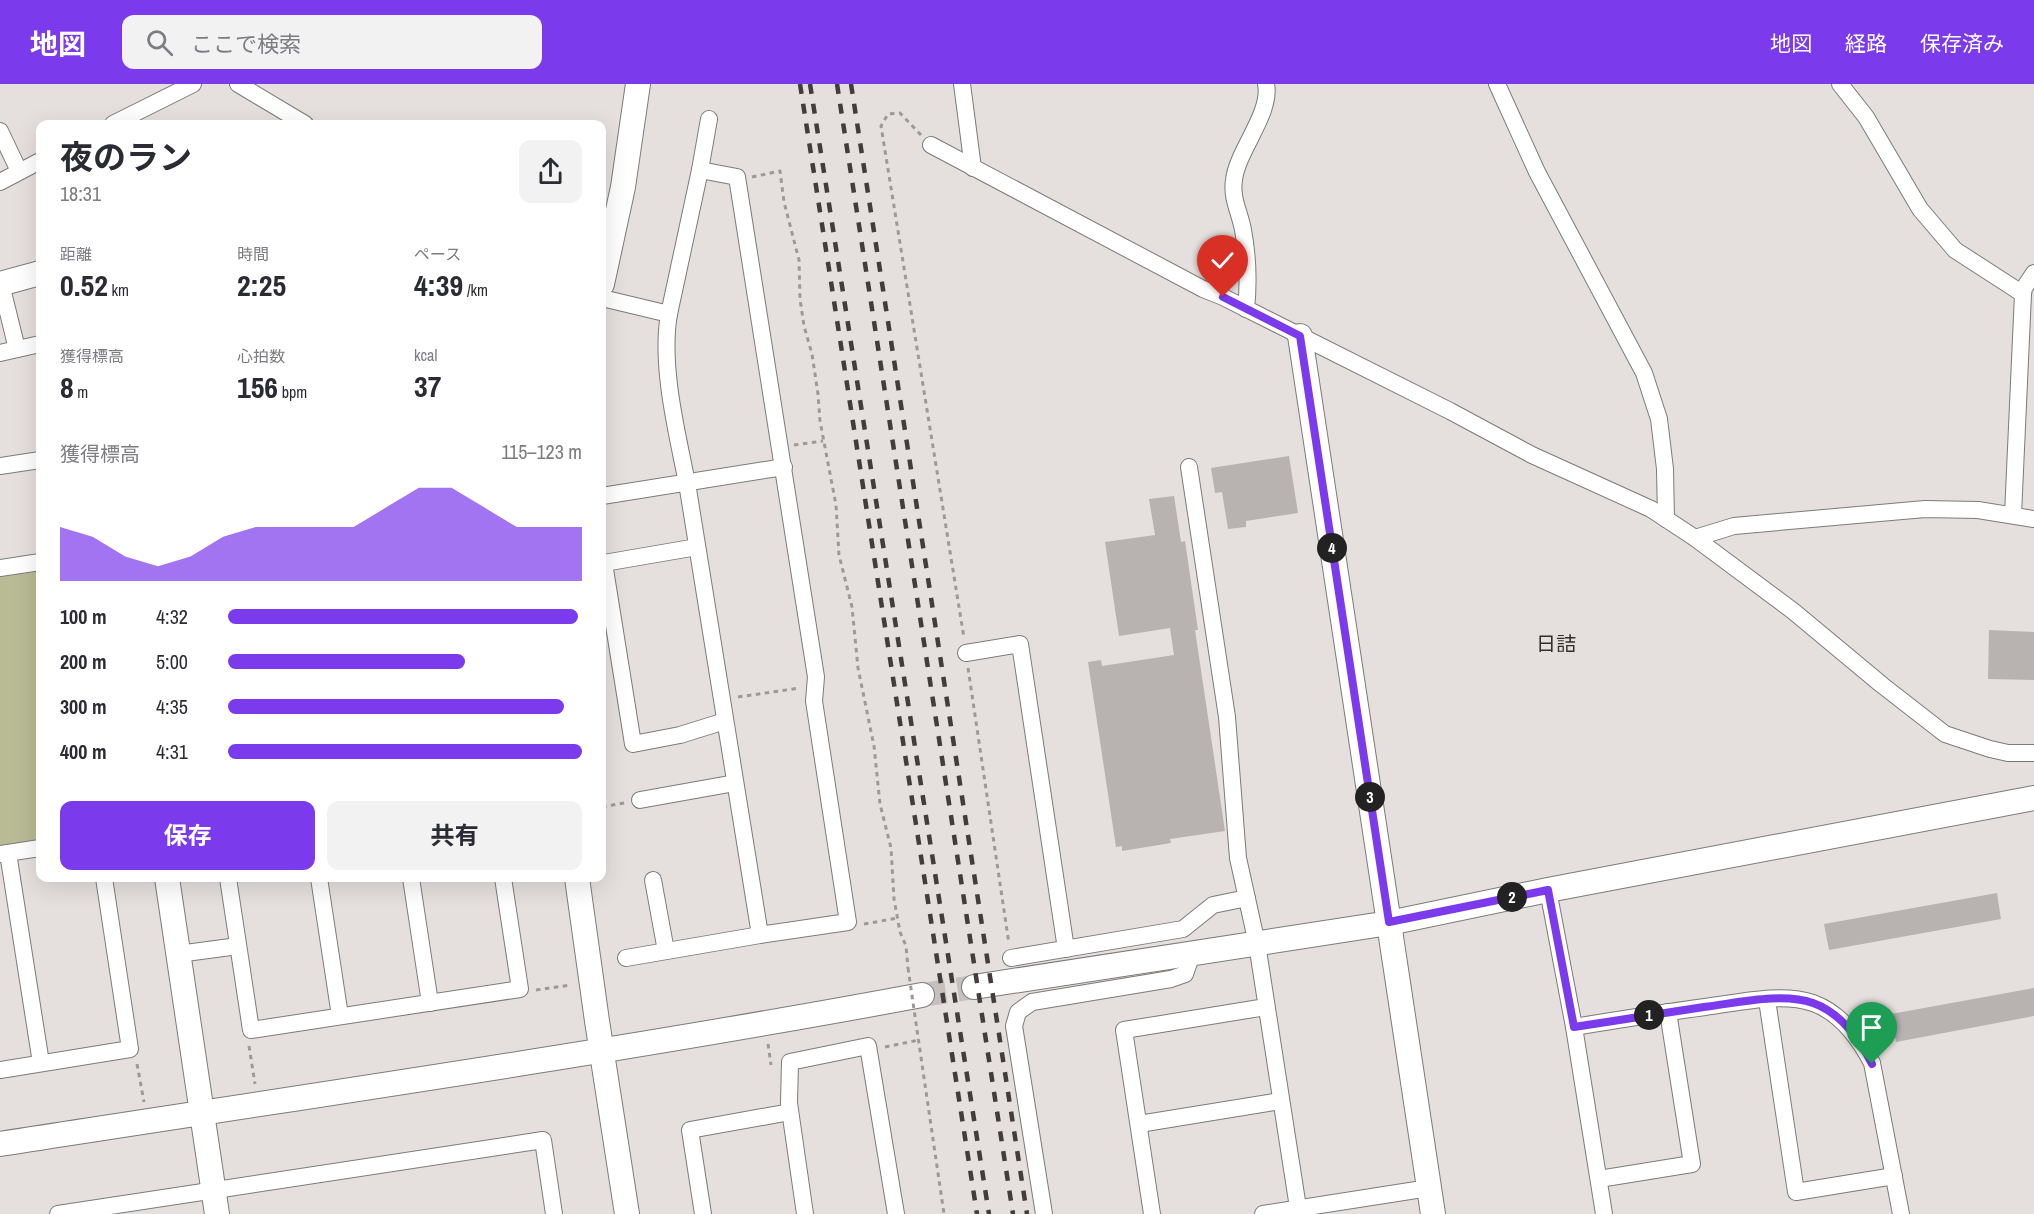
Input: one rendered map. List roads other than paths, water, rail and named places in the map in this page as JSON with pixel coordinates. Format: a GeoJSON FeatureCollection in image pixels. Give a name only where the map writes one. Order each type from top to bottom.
{"type":"FeatureCollection","features":[{"type":"Feature","properties":{"kind":"street"},"geometry":{"type":"LineString","coordinates":[[121,120],[193,84]]}},
{"type":"Feature","properties":{"kind":"street"},"geometry":{"type":"LineString","coordinates":[[238,84],[298,120]]}},
{"type":"Feature","properties":{"kind":"street"},"geometry":{"type":"LineString","coordinates":[[606,266],[623,187],[638,84]]}},
{"type":"Feature","properties":{"kind":"street"},"geometry":{"type":"LineString","coordinates":[[962,84],[973,168]]}},
{"type":"Feature","properties":{"kind":"street"},"geometry":{"type":"LineString","coordinates":[[1246,309],[1248,261],[1242,226],[1233,197],[1233,183],[1235,171],[1258,124],[1267,90],[1266,84]]}},
{"type":"Feature","properties":{"kind":"street"},"geometry":{"type":"LineString","coordinates":[[1497,84],[1537,172],[1644,373],[1659,419],[1665,469],[1666,519]]}},
{"type":"Feature","properties":{"kind":"street"},"geometry":{"type":"LineString","coordinates":[[1840,84],[1866,117],[1920,209],[1955,250],[2023,294]]}},
{"type":"Feature","properties":{"kind":"street"},"geometry":{"type":"LineString","coordinates":[[709,119],[669,314],[668,365],[760,935]]}},
{"type":"Feature","properties":{"kind":"street"},"geometry":{"type":"LineString","coordinates":[[0,131],[19,171]]}},
{"type":"Feature","properties":{"kind":"street"},"geometry":{"type":"LineString","coordinates":[[931,145],[1203,289],[1450,411],[1532,455],[1651,509],[1695,538],[1792,611],[1945,734],[2008,753],[2034,753]]}},
{"type":"Feature","properties":{"kind":"street"},"geometry":{"type":"LineString","coordinates":[[0,182],[36,163]]}},
{"type":"Feature","properties":{"kind":"street"},"geometry":{"type":"LineString","coordinates":[[626,958],[848,922],[814,701],[816,677],[738,180],[737,177],[700,170]]}},
{"type":"Feature","properties":{"kind":"street"},"geometry":{"type":"LineString","coordinates":[[2013,515],[2023,294],[2024,288],[2034,273]]}},
{"type":"Feature","properties":{"kind":"street"},"geometry":{"type":"LineString","coordinates":[[17,350],[0,284],[36,274]]}},
{"type":"Feature","properties":{"kind":"street"},"geometry":{"type":"LineString","coordinates":[[606,299],[669,314]]}},
{"type":"Feature","properties":{"kind":"street"},"geometry":{"type":"LineString","coordinates":[[1300,336],[1433,1214]]}},
{"type":"Feature","properties":{"kind":"street"},"geometry":{"type":"LineString","coordinates":[[0,353],[36,345]]}},
{"type":"Feature","properties":{"kind":"street"},"geometry":{"type":"LineString","coordinates":[[0,466],[36,461]]}},
{"type":"Feature","properties":{"kind":"street"},"geometry":{"type":"LineString","coordinates":[[606,495],[784,467]]}},
{"type":"Feature","properties":{"kind":"street"},"geometry":{"type":"LineString","coordinates":[[1189,467],[1227,717],[1238,858],[1257,944],[1298,1211]]}},
{"type":"Feature","properties":{"kind":"street"},"geometry":{"type":"LineString","coordinates":[[1695,538],[1734,526],[1925,508],[1978,510],[2034,519]]}},
{"type":"Feature","properties":{"kind":"street"},"geometry":{"type":"LineString","coordinates":[[606,563],[697,548]]}},
{"type":"Feature","properties":{"kind":"street"},"geometry":{"type":"LineString","coordinates":[[0,568],[36,563]]}},
{"type":"Feature","properties":{"kind":"street"},"geometry":{"type":"LineString","coordinates":[[606,575],[633,744],[680,735],[725,721]]}},
{"type":"Feature","properties":{"kind":"street"},"geometry":{"type":"LineString","coordinates":[[966,652],[1020,644],[1066,949]]}},
{"type":"Feature","properties":{"kind":"street"},"geometry":{"type":"LineString","coordinates":[[640,800],[735,783]]}},
{"type":"Feature","properties":{"kind":"street"},"geometry":{"type":"LineString","coordinates":[[974,987],[1389,922],[2034,798]]}},
{"type":"Feature","properties":{"kind":"street"},"geometry":{"type":"LineString","coordinates":[[36,849],[4,853],[41,1064]]}},
{"type":"Feature","properties":{"kind":"street"},"geometry":{"type":"LineString","coordinates":[[653,880],[666,951]]}},
{"type":"Feature","properties":{"kind":"street"},"geometry":{"type":"LineString","coordinates":[[0,1070],[130,1049],[105,882]]}},
{"type":"Feature","properties":{"kind":"street"},"geometry":{"type":"LineString","coordinates":[[168,882],[217,1214]]}},
{"type":"Feature","properties":{"kind":"street"},"geometry":{"type":"LineString","coordinates":[[229,882],[251,1030],[520,989],[504,882]]}},
{"type":"Feature","properties":{"kind":"street"},"geometry":{"type":"LineString","coordinates":[[320,882],[340,1016]]}},
{"type":"Feature","properties":{"kind":"street"},"geometry":{"type":"LineString","coordinates":[[412,882],[430,1003]]}},
{"type":"Feature","properties":{"kind":"street"},"geometry":{"type":"LineString","coordinates":[[578,882],[627,1214]]}},
{"type":"Feature","properties":{"kind":"street"},"geometry":{"type":"LineString","coordinates":[[1548,890],[1574,1027],[1604,1214]]}},
{"type":"Feature","properties":{"kind":"street"},"geometry":{"type":"LineString","coordinates":[[1011,958],[1183,929],[1214,905],[1247,898]]}},
{"type":"Feature","properties":{"kind":"street"},"geometry":{"type":"LineString","coordinates":[[178,954],[238,945]]}},
{"type":"Feature","properties":{"kind":"street"},"geometry":{"type":"LineString","coordinates":[[1044,1214],[1014,1026],[1018,1012],[1032,1002],[1170,979],[1185,974],[1192,954]]}},
{"type":"Feature","properties":{"kind":"street"},"geometry":{"type":"LineString","coordinates":[[0,1144],[601,1051],[922,995]]}},
{"type":"Feature","properties":{"kind":"street"},"geometry":{"type":"LineString","coordinates":[[1574,1027],[1668,1012],[1794,998],[1814,1003],[1829,1011],[1846,1024],[1863,1046],[1874,1073],[1901,1214]]}},
{"type":"Feature","properties":{"kind":"street"},"geometry":{"type":"LineString","coordinates":[[1767,1000],[1796,1192],[1894,1176]]}},
{"type":"Feature","properties":{"kind":"street"},"geometry":{"type":"LineString","coordinates":[[1152,1214],[1124,1030],[1266,1007]]}},
{"type":"Feature","properties":{"kind":"street"},"geometry":{"type":"LineString","coordinates":[[1599,1179],[1692,1164],[1668,1012]]}},
{"type":"Feature","properties":{"kind":"street"},"geometry":{"type":"LineString","coordinates":[[805,1214],[790,1112],[790,1062],[868,1046],[896,1214]]}},
{"type":"Feature","properties":{"kind":"street"},"geometry":{"type":"LineString","coordinates":[[1139,1124],[1280,1101]]}},
{"type":"Feature","properties":{"kind":"street"},"geometry":{"type":"LineString","coordinates":[[703,1214],[690,1130],[790,1112]]}},
{"type":"Feature","properties":{"kind":"street"},"geometry":{"type":"LineString","coordinates":[[58,1214],[543,1140],[554,1214]]}},
{"type":"Feature","properties":{"kind":"street"},"geometry":{"type":"LineString","coordinates":[[1263,1214],[1298,1211],[1429,1188]]}},
{"type":"Feature","properties":{"kind":"tunnel"},"geometry":{"type":"LineString","coordinates":[[922,995],[974,987]]}},
{"type":"Feature","properties":{"kind":"railway"},"geometry":{"type":"LineString","coordinates":[[800,84],[977,1214]]}},
{"type":"Feature","properties":{"kind":"railway"},"geometry":{"type":"LineString","coordinates":[[810,84],[989,1214]]}},
{"type":"Feature","properties":{"kind":"railway"},"geometry":{"type":"LineString","coordinates":[[837,84],[1013,1214]]}},
{"type":"Feature","properties":{"kind":"railway"},"geometry":{"type":"LineString","coordinates":[[851,84],[1027,1214]]}},
{"type":"Feature","properties":{"kind":"district","name":"日詰"},"geometry":{"type":"Point","coordinates":[1556,643]}}]}
